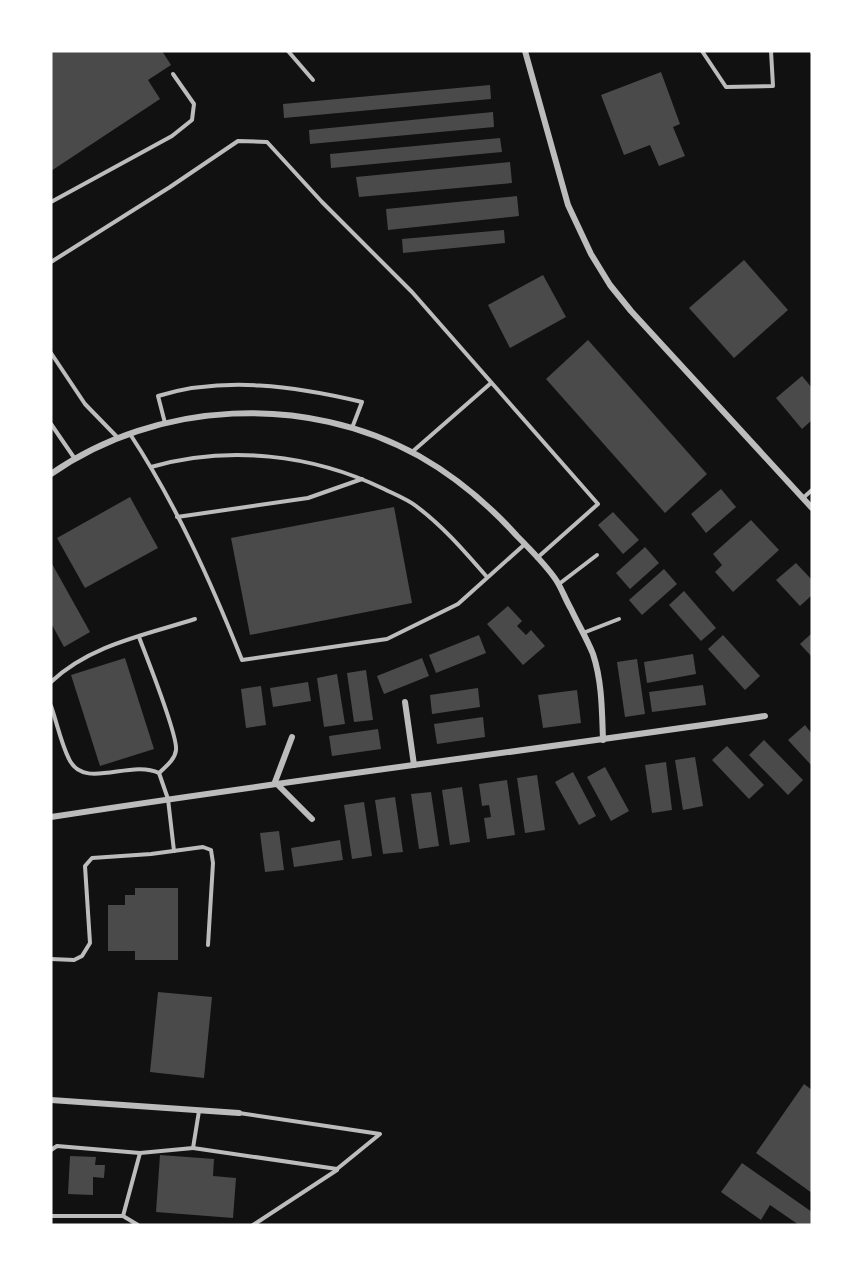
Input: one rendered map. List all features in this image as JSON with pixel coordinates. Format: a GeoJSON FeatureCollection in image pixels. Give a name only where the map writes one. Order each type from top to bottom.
{"type":"FeatureCollection","features":[{"type":"Feature","properties":{"kind":"street"},"geometry":{"type":"LineString","coordinates":[[525,51],[568,206],[600,269],[631,311],[812,508]]}},
{"type":"Feature","properties":{"kind":"street"},"geometry":{"type":"LineString","coordinates":[[51,474],[75,459],[129,434],[165,423],[202,416],[239,413],[276,414],[314,419],[352,428],[411,452],[450,476],[478,497],[556,578],[593,654],[602,696],[603,740]]}},
{"type":"Feature","properties":{"kind":"street"},"geometry":{"type":"LineString","coordinates":[[405,702],[414,765]]}},
{"type":"Feature","properties":{"kind":"street"},"geometry":{"type":"LineString","coordinates":[[51,817],[275,783],[603,740],[765,716]]}},
{"type":"Feature","properties":{"kind":"street"},"geometry":{"type":"LineString","coordinates":[[275,783],[292,737]]}},
{"type":"Feature","properties":{"kind":"street"},"geometry":{"type":"LineString","coordinates":[[275,783],[312,819]]}},
{"type":"Feature","properties":{"kind":"street"},"geometry":{"type":"LineString","coordinates":[[51,1100],[239,1113]]}},
{"type":"Feature","properties":{"kind":"lane"},"geometry":{"type":"LineString","coordinates":[[288,51],[313,80]]}},
{"type":"Feature","properties":{"kind":"lane"},"geometry":{"type":"LineString","coordinates":[[702,51],[726,87],[773,86],[771,51]]}},
{"type":"Feature","properties":{"kind":"lane"},"geometry":{"type":"LineString","coordinates":[[51,202],[172,136],[192,120],[194,104],[173,74]]}},
{"type":"Feature","properties":{"kind":"lane"},"geometry":{"type":"LineString","coordinates":[[51,262],[238,141],[267,142],[322,202],[412,292],[598,504],[537,558]]}},
{"type":"Feature","properties":{"kind":"lane"},"geometry":{"type":"LineString","coordinates":[[51,353],[85,404],[118,438]]}},
{"type":"Feature","properties":{"kind":"lane"},"geometry":{"type":"LineString","coordinates":[[411,452],[491,383]]}},
{"type":"Feature","properties":{"kind":"lane"},"geometry":{"type":"LineString","coordinates":[[165,423],[158,396],[181,389],[270,384],[362,402],[352,428]]}},
{"type":"Feature","properties":{"kind":"lane"},"geometry":{"type":"LineString","coordinates":[[51,424],[75,459]]}},
{"type":"Feature","properties":{"kind":"lane"},"geometry":{"type":"LineString","coordinates":[[129,434],[151,466],[177,517],[222,611],[242,660],[387,639],[458,604],[525,544]]}},
{"type":"Feature","properties":{"kind":"lane"},"geometry":{"type":"LineString","coordinates":[[151,466],[179,459],[256,454],[303,461],[362,478],[414,504],[446,530],[487,578]]}},
{"type":"Feature","properties":{"kind":"lane"},"geometry":{"type":"LineString","coordinates":[[177,517],[308,498],[362,478]]}},
{"type":"Feature","properties":{"kind":"lane"},"geometry":{"type":"LineString","coordinates":[[803,498],[812,490]]}},
{"type":"Feature","properties":{"kind":"lane"},"geometry":{"type":"LineString","coordinates":[[559,585],[597,555]]}},
{"type":"Feature","properties":{"kind":"lane"},"geometry":{"type":"LineString","coordinates":[[51,682],[66,668],[98,650],[195,619]]}},
{"type":"Feature","properties":{"kind":"lane"},"geometry":{"type":"LineString","coordinates":[[582,633],[619,619]]}},
{"type":"Feature","properties":{"kind":"lane"},"geometry":{"type":"LineString","coordinates":[[139,637],[171,726],[176,750],[171,761],[159,773]]}},
{"type":"Feature","properties":{"kind":"lane"},"geometry":{"type":"LineString","coordinates":[[51,706],[69,760],[78,771],[89,775],[149,768],[159,773],[168,799],[174,851]]}},
{"type":"Feature","properties":{"kind":"lane"},"geometry":{"type":"LineString","coordinates":[[51,959],[74,960],[82,956],[90,943],[86,866],[92,858],[203,847],[211,850],[213,863],[208,945]]}},
{"type":"Feature","properties":{"kind":"lane"},"geometry":{"type":"LineString","coordinates":[[193,1148],[199,1111]]}},
{"type":"Feature","properties":{"kind":"lane"},"geometry":{"type":"LineString","coordinates":[[239,1113],[380,1134],[337,1169],[253,1225]]}},
{"type":"Feature","properties":{"kind":"lane"},"geometry":{"type":"LineString","coordinates":[[51,1150],[57,1146],[140,1153],[193,1148],[337,1169]]}},
{"type":"Feature","properties":{"kind":"lane"},"geometry":{"type":"LineString","coordinates":[[123,1216],[140,1153]]}},
{"type":"Feature","properties":{"kind":"lane"},"geometry":{"type":"LineString","coordinates":[[51,1216],[123,1216],[138,1225]]}},
{"type":"Feature","properties":{"kind":"building"},"geometry":{"type":"Polygon","coordinates":[[[54,51],[162,51],[171,65],[148,80],[160,99],[51,171],[51,53],[54,51]]]}},
{"type":"Feature","properties":{"kind":"building"},"geometry":{"type":"Polygon","coordinates":[[[661,72],[680,124],[673,127],[685,156],[659,166],[650,145],[624,155],[601,95],[661,72]]]}},
{"type":"Feature","properties":{"kind":"building"},"geometry":{"type":"Polygon","coordinates":[[[490,85],[491,99],[284,118],[283,104],[490,85]]]}},
{"type":"Feature","properties":{"kind":"building"},"geometry":{"type":"Polygon","coordinates":[[[493,112],[494,127],[310,144],[309,130],[493,112]]]}},
{"type":"Feature","properties":{"kind":"building"},"geometry":{"type":"Polygon","coordinates":[[[500,138],[502,152],[331,168],[330,154],[500,138]]]}},
{"type":"Feature","properties":{"kind":"building"},"geometry":{"type":"Polygon","coordinates":[[[510,162],[512,183],[359,197],[356,177],[510,162]]]}},
{"type":"Feature","properties":{"kind":"building"},"geometry":{"type":"Polygon","coordinates":[[[517,196],[519,216],[388,230],[386,209],[517,196]]]}},
{"type":"Feature","properties":{"kind":"building"},"geometry":{"type":"Polygon","coordinates":[[[504,230],[505,243],[403,253],[402,239],[504,230]]]}},
{"type":"Feature","properties":{"kind":"building"},"geometry":{"type":"Polygon","coordinates":[[[744,260],[788,310],[734,358],[689,308],[744,260]]]}},
{"type":"Feature","properties":{"kind":"building"},"geometry":{"type":"Polygon","coordinates":[[[543,275],[566,317],[510,348],[488,305],[543,275]]]}},
{"type":"Feature","properties":{"kind":"building"},"geometry":{"type":"Polygon","coordinates":[[[588,340],[707,474],[665,513],[546,379],[588,340]]]}},
{"type":"Feature","properties":{"kind":"building"},"geometry":{"type":"Polygon","coordinates":[[[802,376],[812,388],[812,420],[802,429],[776,398],[802,376]]]}},
{"type":"Feature","properties":{"kind":"building"},"geometry":{"type":"Polygon","coordinates":[[[721,489],[736,507],[706,533],[691,514],[721,489]]]}},
{"type":"Feature","properties":{"kind":"building"},"geometry":{"type":"Polygon","coordinates":[[[130,497],[158,548],[85,588],[57,538],[130,497]]]}},
{"type":"Feature","properties":{"kind":"building"},"geometry":{"type":"Polygon","coordinates":[[[394,507],[412,603],[250,635],[231,538],[394,507]]]}},
{"type":"Feature","properties":{"kind":"building"},"geometry":{"type":"Polygon","coordinates":[[[613,512],[639,540],[623,554],[598,525],[613,512]]]}},
{"type":"Feature","properties":{"kind":"building"},"geometry":{"type":"Polygon","coordinates":[[[751,520],[779,550],[733,592],[715,572],[722,565],[713,554],[751,520]]]}},
{"type":"Feature","properties":{"kind":"building"},"geometry":{"type":"Polygon","coordinates":[[[645,547],[659,563],[630,589],[616,573],[645,547]]]}},
{"type":"Feature","properties":{"kind":"building"},"geometry":{"type":"Polygon","coordinates":[[[51,562],[90,632],[64,647],[51,623],[51,562]]]}},
{"type":"Feature","properties":{"kind":"building"},"geometry":{"type":"Polygon","coordinates":[[[796,563],[812,580],[812,595],[800,606],[776,580],[796,563]]]}},
{"type":"Feature","properties":{"kind":"building"},"geometry":{"type":"Polygon","coordinates":[[[664,569],[677,584],[642,615],[629,600],[664,569]]]}},
{"type":"Feature","properties":{"kind":"building"},"geometry":{"type":"Polygon","coordinates":[[[684,591],[716,628],[701,641],[669,605],[684,591]]]}},
{"type":"Feature","properties":{"kind":"building"},"geometry":{"type":"Polygon","coordinates":[[[508,606],[522,621],[517,626],[526,635],[531,630],[545,646],[523,665],[487,624],[508,606]]]}},
{"type":"Feature","properties":{"kind":"building"},"geometry":{"type":"Polygon","coordinates":[[[812,633],[812,657],[800,644],[812,633]]]}},
{"type":"Feature","properties":{"kind":"building"},"geometry":{"type":"Polygon","coordinates":[[[479,635],[486,653],[436,673],[429,655],[479,635]]]}},
{"type":"Feature","properties":{"kind":"building"},"geometry":{"type":"Polygon","coordinates":[[[723,635],[760,676],[745,690],[708,649],[723,635]]]}},
{"type":"Feature","properties":{"kind":"building"},"geometry":{"type":"Polygon","coordinates":[[[693,654],[696,674],[647,683],[644,662],[693,654]]]}},
{"type":"Feature","properties":{"kind":"building"},"geometry":{"type":"Polygon","coordinates":[[[125,658],[154,749],[100,766],[71,675],[125,658]]]}},
{"type":"Feature","properties":{"kind":"building"},"geometry":{"type":"Polygon","coordinates":[[[422,658],[429,676],[384,694],[377,676],[422,658]]]}},
{"type":"Feature","properties":{"kind":"building"},"geometry":{"type":"Polygon","coordinates":[[[637,659],[645,714],[625,717],[617,662],[637,659]]]}},
{"type":"Feature","properties":{"kind":"building"},"geometry":{"type":"Polygon","coordinates":[[[366,670],[373,720],[354,722],[347,673],[366,670]]]}},
{"type":"Feature","properties":{"kind":"building"},"geometry":{"type":"Polygon","coordinates":[[[337,674],[345,724],[324,727],[317,678],[337,674]]]}},
{"type":"Feature","properties":{"kind":"building"},"geometry":{"type":"Polygon","coordinates":[[[308,682],[311,701],[273,707],[270,688],[308,682]]]}},
{"type":"Feature","properties":{"kind":"building"},"geometry":{"type":"Polygon","coordinates":[[[703,685],[706,705],[652,712],[649,692],[703,685]]]}},
{"type":"Feature","properties":{"kind":"building"},"geometry":{"type":"Polygon","coordinates":[[[261,686],[266,725],[246,728],[241,689],[261,686]]]}},
{"type":"Feature","properties":{"kind":"building"},"geometry":{"type":"Polygon","coordinates":[[[478,688],[480,707],[432,714],[430,695],[478,688]]]}},
{"type":"Feature","properties":{"kind":"building"},"geometry":{"type":"Polygon","coordinates":[[[577,690],[581,723],[543,728],[538,695],[577,690]]]}},
{"type":"Feature","properties":{"kind":"building"},"geometry":{"type":"Polygon","coordinates":[[[483,717],[485,737],[437,744],[434,724],[483,717]]]}},
{"type":"Feature","properties":{"kind":"building"},"geometry":{"type":"Polygon","coordinates":[[[805,725],[812,734],[812,766],[788,740],[805,725]]]}},
{"type":"Feature","properties":{"kind":"building"},"geometry":{"type":"Polygon","coordinates":[[[378,729],[381,749],[332,756],[329,736],[378,729]]]}},
{"type":"Feature","properties":{"kind":"building"},"geometry":{"type":"Polygon","coordinates":[[[764,740],[803,780],[788,795],[749,755],[764,740]]]}},
{"type":"Feature","properties":{"kind":"building"},"geometry":{"type":"Polygon","coordinates":[[[727,746],[764,785],[749,799],[712,760],[727,746]]]}},
{"type":"Feature","properties":{"kind":"building"},"geometry":{"type":"Polygon","coordinates":[[[695,757],[703,806],[683,810],[675,760],[695,757]]]}},
{"type":"Feature","properties":{"kind":"building"},"geometry":{"type":"Polygon","coordinates":[[[666,762],[672,810],[652,813],[645,765],[666,762]]]}},
{"type":"Feature","properties":{"kind":"building"},"geometry":{"type":"Polygon","coordinates":[[[605,767],[629,811],[611,821],[587,777],[605,767]]]}},
{"type":"Feature","properties":{"kind":"building"},"geometry":{"type":"Polygon","coordinates":[[[573,772],[596,816],[579,825],[555,782],[573,772]]]}},
{"type":"Feature","properties":{"kind":"building"},"geometry":{"type":"Polygon","coordinates":[[[537,775],[545,830],[525,833],[517,778],[537,775]]]}},
{"type":"Feature","properties":{"kind":"building"},"geometry":{"type":"Polygon","coordinates":[[[507,780],[515,835],[487,839],[484,818],[491,817],[489,805],[482,806],[479,784],[507,780]]]}},
{"type":"Feature","properties":{"kind":"building"},"geometry":{"type":"Polygon","coordinates":[[[462,787],[470,842],[450,845],[442,790],[462,787]]]}},
{"type":"Feature","properties":{"kind":"building"},"geometry":{"type":"Polygon","coordinates":[[[431,792],[439,846],[419,849],[411,794],[431,792]]]}},
{"type":"Feature","properties":{"kind":"building"},"geometry":{"type":"Polygon","coordinates":[[[395,797],[403,852],[383,854],[375,800],[395,797]]]}},
{"type":"Feature","properties":{"kind":"building"},"geometry":{"type":"Polygon","coordinates":[[[364,802],[372,856],[352,859],[344,805],[364,802]]]}},
{"type":"Feature","properties":{"kind":"building"},"geometry":{"type":"Polygon","coordinates":[[[279,831],[284,870],[265,872],[260,833],[279,831]]]}},
{"type":"Feature","properties":{"kind":"building"},"geometry":{"type":"Polygon","coordinates":[[[340,840],[343,860],[294,867],[291,848],[340,840]]]}},
{"type":"Feature","properties":{"kind":"building"},"geometry":{"type":"Polygon","coordinates":[[[135,888],[178,888],[178,960],[135,960],[135,951],[108,951],[108,905],[125,905],[125,895],[135,895],[135,888]]]}},
{"type":"Feature","properties":{"kind":"building"},"geometry":{"type":"Polygon","coordinates":[[[158,992],[212,997],[204,1078],[150,1072],[158,992]]]}},
{"type":"Feature","properties":{"kind":"building"},"geometry":{"type":"Polygon","coordinates":[[[804,1084],[812,1090],[812,1193],[756,1153],[804,1084]]]}},
{"type":"Feature","properties":{"kind":"building"},"geometry":{"type":"Polygon","coordinates":[[[160,1155],[214,1159],[213,1176],[236,1178],[233,1218],[156,1212],[160,1155]]]}},
{"type":"Feature","properties":{"kind":"building"},"geometry":{"type":"Polygon","coordinates":[[[70,1156],[96,1157],[95,1165],[105,1165],[104,1178],[93,1177],[93,1195],[68,1194],[70,1156]]]}},
{"type":"Feature","properties":{"kind":"building"},"geometry":{"type":"Polygon","coordinates":[[[742,1163],[812,1212],[812,1225],[799,1225],[770,1205],[761,1220],[721,1192],[742,1163]]]}}]}
